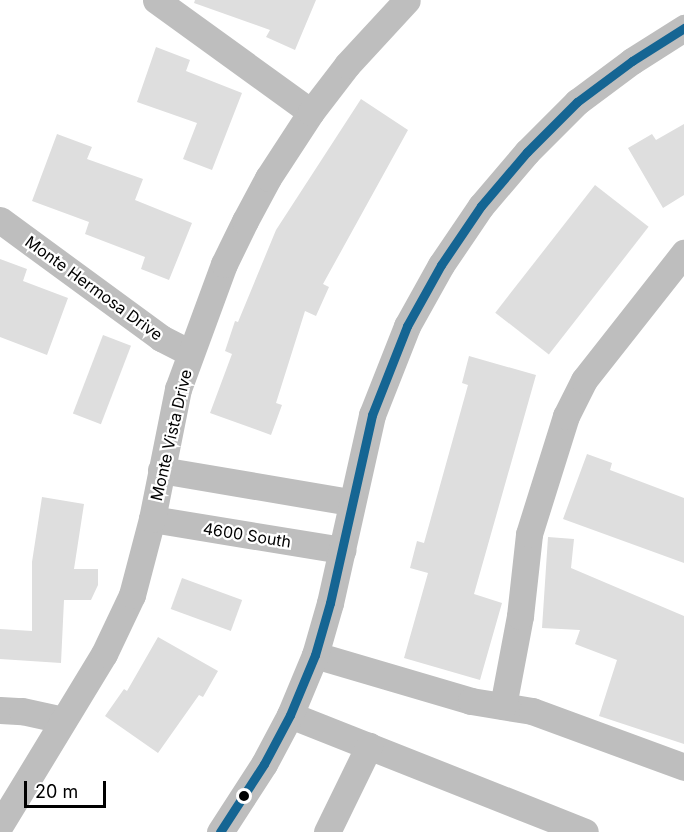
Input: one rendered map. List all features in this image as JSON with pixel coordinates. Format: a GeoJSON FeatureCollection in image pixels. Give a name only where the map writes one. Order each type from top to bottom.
{"type":"FeatureCollection","features":[{"type":"Feature","properties":{"kind":"street"},"geometry":{"type":"LineString","coordinates":[[156,0],[311,112]]}},
{"type":"Feature","properties":{"kind":"street","name":"Monte Vista Drive"},"geometry":{"type":"LineString","coordinates":[[0,825],[104,654],[132,594],[152,519],[178,388],[224,264],[245,221],[268,178],[311,112],[347,65],[407,0]]}},
{"type":"Feature","properties":{"kind":"street"},"geometry":{"type":"LineString","coordinates":[[220,832],[264,764],[290,715],[315,655],[342,550],[372,415],[387,371],[407,326],[441,265],[481,206],[527,152],[577,102],[632,61],[684,28]]}},
{"type":"Feature","properties":{"kind":"street","name":"Monte Hermosa Drive"},"geometry":{"type":"LineString","coordinates":[[0,220],[161,338],[190,353]]}},
{"type":"Feature","properties":{"kind":"street"},"geometry":{"type":"LineString","coordinates":[[503,706],[520,616],[529,534],[566,416],[584,380],[684,253]]}},
{"type":"Feature","properties":{"kind":"street"},"geometry":{"type":"LineString","coordinates":[[161,470],[351,502]]}},
{"type":"Feature","properties":{"kind":"street","name":"4600 South"},"geometry":{"type":"LineString","coordinates":[[152,519],[342,550]]}},
{"type":"Feature","properties":{"kind":"street"},"geometry":{"type":"LineString","coordinates":[[315,655],[471,701],[532,711],[684,767]]}},
{"type":"Feature","properties":{"kind":"street"},"geometry":{"type":"LineString","coordinates":[[0,710],[63,720]]}},
{"type":"Feature","properties":{"kind":"street"},"geometry":{"type":"LineString","coordinates":[[290,715],[585,832]]}},
{"type":"Feature","properties":{"kind":"street"},"geometry":{"type":"LineString","coordinates":[[334,830],[369,746]]}},
{"type":"Feature","properties":{"kind":"building"},"geometry":{"type":"Polygon","coordinates":[[[195,0],[316,0],[295,50],[266,37],[270,30],[194,3],[195,0]]]}},
{"type":"Feature","properties":{"kind":"building"},"geometry":{"type":"Polygon","coordinates":[[[156,47],[190,60],[186,71],[242,93],[212,170],[183,159],[197,123],[137,102],[156,47]]]}},
{"type":"Feature","properties":{"kind":"building"},"geometry":{"type":"Polygon","coordinates":[[[361,99],[408,130],[323,284],[329,287],[316,316],[305,311],[276,403],[282,405],[271,435],[210,413],[232,354],[225,351],[235,321],[238,322],[276,230],[361,99]]]}},
{"type":"Feature","properties":{"kind":"building"},"geometry":{"type":"Polygon","coordinates":[[[684,124],[684,195],[663,208],[628,148],[652,134],[656,140],[684,124]]]}},
{"type":"Feature","properties":{"kind":"building"},"geometry":{"type":"Polygon","coordinates":[[[57,134],[92,147],[87,159],[143,179],[135,200],[192,223],[169,280],[141,269],[145,257],[85,234],[89,222],[32,201],[57,134]]]}},
{"type":"Feature","properties":{"kind":"building"},"geometry":{"type":"Polygon","coordinates":[[[595,185],[649,227],[549,355],[495,313],[595,185]]]}},
{"type":"Feature","properties":{"kind":"building"},"geometry":{"type":"Polygon","coordinates":[[[0,259],[27,269],[23,281],[68,298],[47,355],[0,337],[0,259]]]}},
{"type":"Feature","properties":{"kind":"building"},"geometry":{"type":"Polygon","coordinates":[[[103,335],[131,346],[101,424],[73,413],[103,335]]]}},
{"type":"Feature","properties":{"kind":"building"},"geometry":{"type":"Polygon","coordinates":[[[469,356],[536,375],[474,594],[502,603],[480,680],[404,658],[428,573],[410,568],[417,541],[424,543],[468,385],[462,383],[469,356]]]}},
{"type":"Feature","properties":{"kind":"building"},"geometry":{"type":"Polygon","coordinates":[[[587,454],[612,463],[610,470],[684,498],[684,563],[563,519],[587,454]]]}},
{"type":"Feature","properties":{"kind":"building"},"geometry":{"type":"Polygon","coordinates":[[[42,497],[84,504],[74,569],[98,569],[98,585],[91,600],[64,600],[61,663],[0,659],[0,629],[32,631],[32,562],[42,497]]]}},
{"type":"Feature","properties":{"kind":"building"},"geometry":{"type":"Polygon","coordinates":[[[548,537],[574,539],[571,568],[684,616],[684,744],[599,716],[617,660],[575,644],[580,630],[542,628],[548,537]]]}},
{"type":"Feature","properties":{"kind":"building"},"geometry":{"type":"Polygon","coordinates":[[[182,578],[242,600],[231,631],[171,609],[182,578]]]}},
{"type":"Feature","properties":{"kind":"building"},"geometry":{"type":"Polygon","coordinates":[[[158,637],[218,671],[203,697],[199,695],[158,753],[105,716],[124,689],[127,691],[158,637]]]}},
{"type":"Feature","properties":{"kind":"transit line"},"geometry":{"type":"LineString","coordinates":[[220,832],[264,764],[290,715],[315,655],[330,603],[372,415],[407,326],[441,265],[481,206],[527,152],[577,102],[632,61],[684,28]]}}]}
